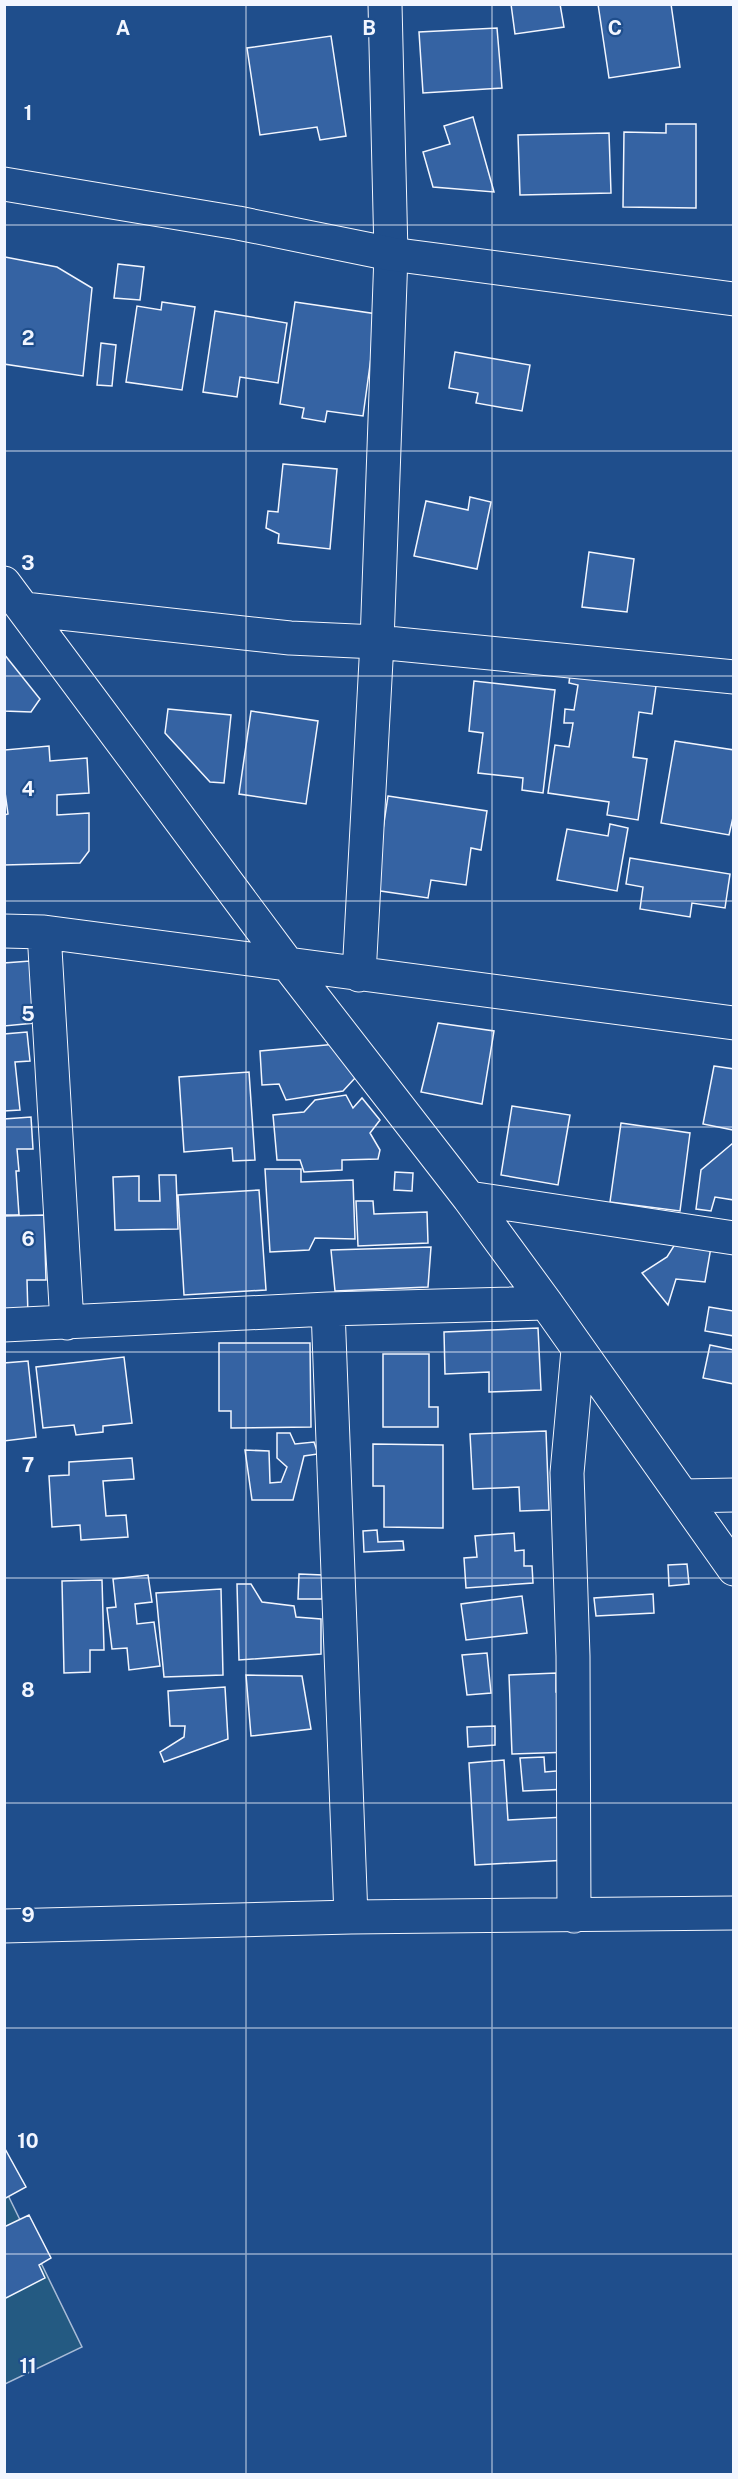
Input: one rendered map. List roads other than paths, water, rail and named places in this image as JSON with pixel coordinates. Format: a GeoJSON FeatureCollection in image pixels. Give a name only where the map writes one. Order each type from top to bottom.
{"type":"FeatureCollection","features":[{"type":"Feature","properties":{"kind":"street"},"geometry":{"type":"LineString","coordinates":[[359,975],[377,642],[392,254],[385,4]]}},
{"type":"Feature","properties":{"kind":"street"},"geometry":{"type":"LineString","coordinates":[[4,184],[238,224],[392,254],[734,299]]}},
{"type":"Feature","properties":{"kind":"street"},"geometry":{"type":"LineString","coordinates":[[4,583],[289,966],[469,1198],[734,1569]]}},
{"type":"Feature","properties":{"kind":"street"},"geometry":{"type":"LineString","coordinates":[[24,609],[290,639],[377,642],[734,676]]}},
{"type":"Feature","properties":{"kind":"street"},"geometry":{"type":"LineString","coordinates":[[4,931],[44,932],[734,1023]]}},
{"type":"Feature","properties":{"kind":"street"},"geometry":{"type":"LineString","coordinates":[[44,932],[67,1323]]}},
{"type":"Feature","properties":{"kind":"street"},"geometry":{"type":"LineString","coordinates":[[469,1198],[734,1238]]}},
{"type":"Feature","properties":{"kind":"street"},"geometry":{"type":"LineString","coordinates":[[4,1325],[328,1309],[546,1303]]}},
{"type":"Feature","properties":{"kind":"street"},"geometry":{"type":"LineString","coordinates":[[328,1309],[351,1917]]}},
{"type":"Feature","properties":{"kind":"street"},"geometry":{"type":"LineString","coordinates":[[574,1916],[573,1656],[567,1473],[578,1350]]}},
{"type":"Feature","properties":{"kind":"street"},"geometry":{"type":"LineString","coordinates":[[683,1497],[734,1495]]}},
{"type":"Feature","properties":{"kind":"street"},"geometry":{"type":"LineString","coordinates":[[4,1926],[351,1917],[734,1913]]}}]}
